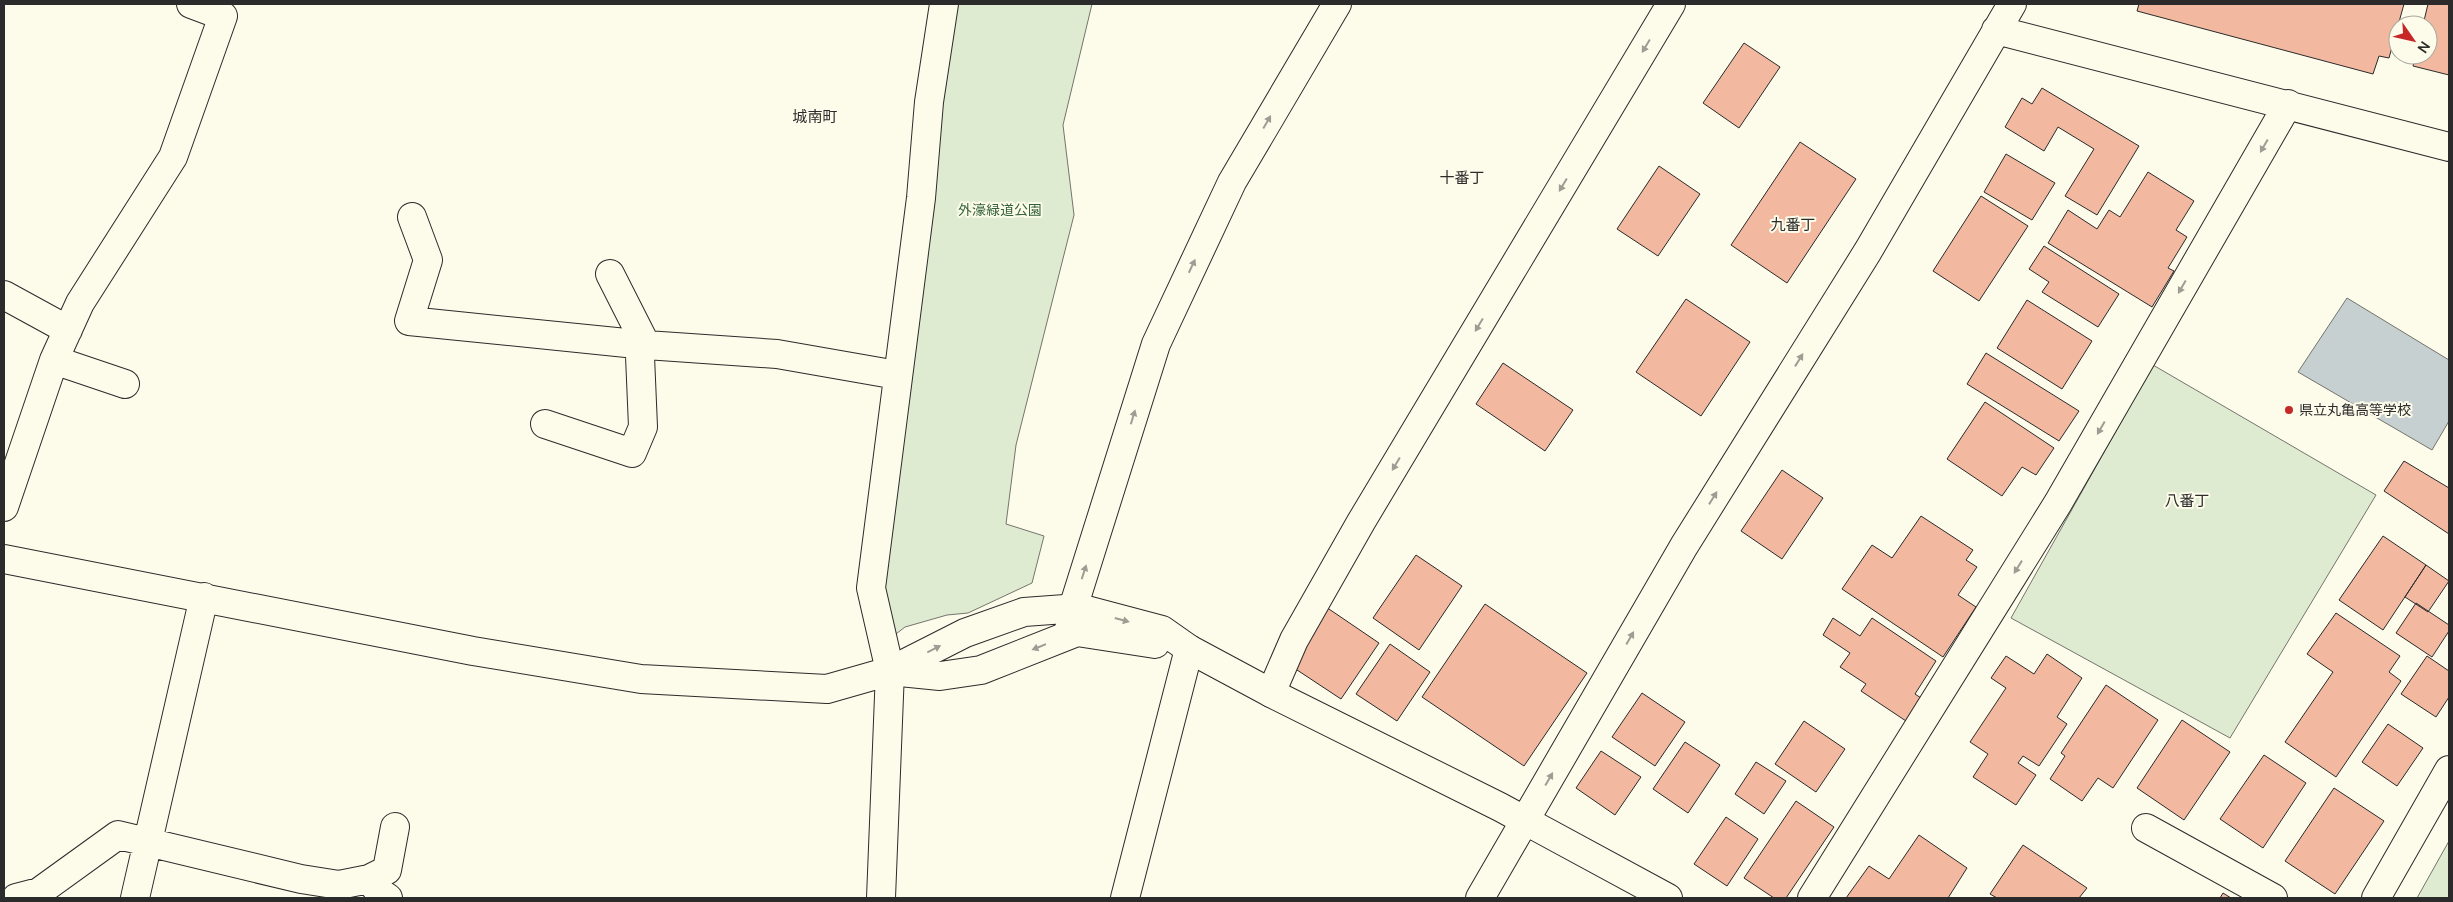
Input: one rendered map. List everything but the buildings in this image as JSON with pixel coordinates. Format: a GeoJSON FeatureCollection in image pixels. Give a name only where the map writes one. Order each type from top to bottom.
{"type":"FeatureCollection","features":[{"type":"Feature","properties":{"kind":"street"},"geometry":{"type":"LineString","coordinates":[[4,507],[54,360],[80,302],[173,157],[223,16],[191,4]]}},
{"type":"Feature","properties":{"kind":"street"},"geometry":{"type":"LineString","coordinates":[[881,898],[890,671],[871,588],[921,198],[929,102],[944,4]]}},
{"type":"Feature","properties":{"kind":"street"},"geometry":{"type":"LineString","coordinates":[[1067,636],[1073,608],[1156,344],[1232,182],[1337,4]]}},
{"type":"Feature","properties":{"kind":"street"},"geometry":{"type":"LineString","coordinates":[[1271,693],[1294,640],[1361,522],[1671,4]]}},
{"type":"Feature","properties":{"kind":"street"},"geometry":{"type":"LineString","coordinates":[[1480,898],[1684,546],[1868,251],[2012,4]]}},
{"type":"Feature","properties":{"kind":"street"},"geometry":{"type":"LineString","coordinates":[[1996,30],[2449,147]]}},
{"type":"Feature","properties":{"kind":"street"},"geometry":{"type":"LineString","coordinates":[[1812,898],[2058,503],[2288,104]]}},
{"type":"Feature","properties":{"kind":"street"},"geometry":{"type":"LineString","coordinates":[[412,217],[428,260],[409,321],[646,345],[777,354],[897,375]]}},
{"type":"Feature","properties":{"kind":"street"},"geometry":{"type":"LineString","coordinates":[[610,274],[646,345]]}},
{"type":"Feature","properties":{"kind":"street"},"geometry":{"type":"LineString","coordinates":[[4,295],[68,330]]}},
{"type":"Feature","properties":{"kind":"street"},"geometry":{"type":"LineString","coordinates":[[545,424],[632,453],[643,427],[640,356],[646,345]]}},
{"type":"Feature","properties":{"kind":"street"},"geometry":{"type":"LineString","coordinates":[[54,360],[125,384]]}},
{"type":"Feature","properties":{"kind":"street"},"geometry":{"type":"LineString","coordinates":[[4,559],[473,651],[641,679],[827,689],[890,671],[965,633],[1024,612],[1080,608],[1162,630],[1189,649],[1271,693],[1524,821],[1668,898]]}},
{"type":"Feature","properties":{"kind":"street"},"geometry":{"type":"LineString","coordinates":[[136,898],[204,597]]}},
{"type":"Feature","properties":{"kind":"street"},"geometry":{"type":"LineString","coordinates":[[890,671],[940,676],[981,670],[1077,632],[1189,649]]}},
{"type":"Feature","properties":{"kind":"street"},"geometry":{"type":"LineString","coordinates":[[1125,898],[1189,649]]}},
{"type":"Feature","properties":{"kind":"street"},"geometry":{"type":"LineString","coordinates":[[2376,898],[2449,770]]}},
{"type":"Feature","properties":{"kind":"street"},"geometry":{"type":"LineString","coordinates":[[16,898],[39,892],[118,836],[301,879],[339,885],[369,879],[387,870],[395,827]]}},
{"type":"Feature","properties":{"kind":"street"},"geometry":{"type":"LineString","coordinates":[[2146,828],[2273,898]]}},
{"type":"Feature","properties":{"kind":"street"},"geometry":{"type":"LineString","coordinates":[[369,879],[379,892],[388,898]]}},
{"type":"Feature","properties":{"kind":"green space","name":"外濠緑道公園"},"geometry":{"type":"Polygon","coordinates":[[[952,4],[1092,4],[1063,125],[1074,215],[1016,445],[1006,524],[1044,536],[1032,583],[968,613],[947,615],[905,627],[883,644],[876,593],[952,4]]]}},
{"type":"Feature","properties":{"kind":"green space"},"geometry":{"type":"Polygon","coordinates":[[[2153,365],[2376,495],[2230,738],[2011,618],[2153,365]]]}},
{"type":"Feature","properties":{"kind":"green space"},"geometry":{"type":"Polygon","coordinates":[[[2449,841],[2449,898],[2417,898],[2449,841]]]}},
{"type":"Feature","properties":{"kind":"shaded area"},"geometry":{"type":"Polygon","coordinates":[[[2347,298],[2449,360],[2449,421],[2432,450],[2298,372],[2347,298]]]}},
{"type":"Feature","properties":{"kind":"place","name":"県立丸亀高等学校"},"geometry":{"type":"Point","coordinates":[2289,410]}},
{"type":"Feature","properties":{"kind":"district","name":"城南町"},"geometry":{"type":"Point","coordinates":[815,117]}},
{"type":"Feature","properties":{"kind":"district","name":"十番丁"},"geometry":{"type":"Point","coordinates":[1462,178]}},
{"type":"Feature","properties":{"kind":"district","name":"九番丁"},"geometry":{"type":"Point","coordinates":[1793,225]}},
{"type":"Feature","properties":{"kind":"district","name":"八番丁"},"geometry":{"type":"Point","coordinates":[2187,501]}}]}
